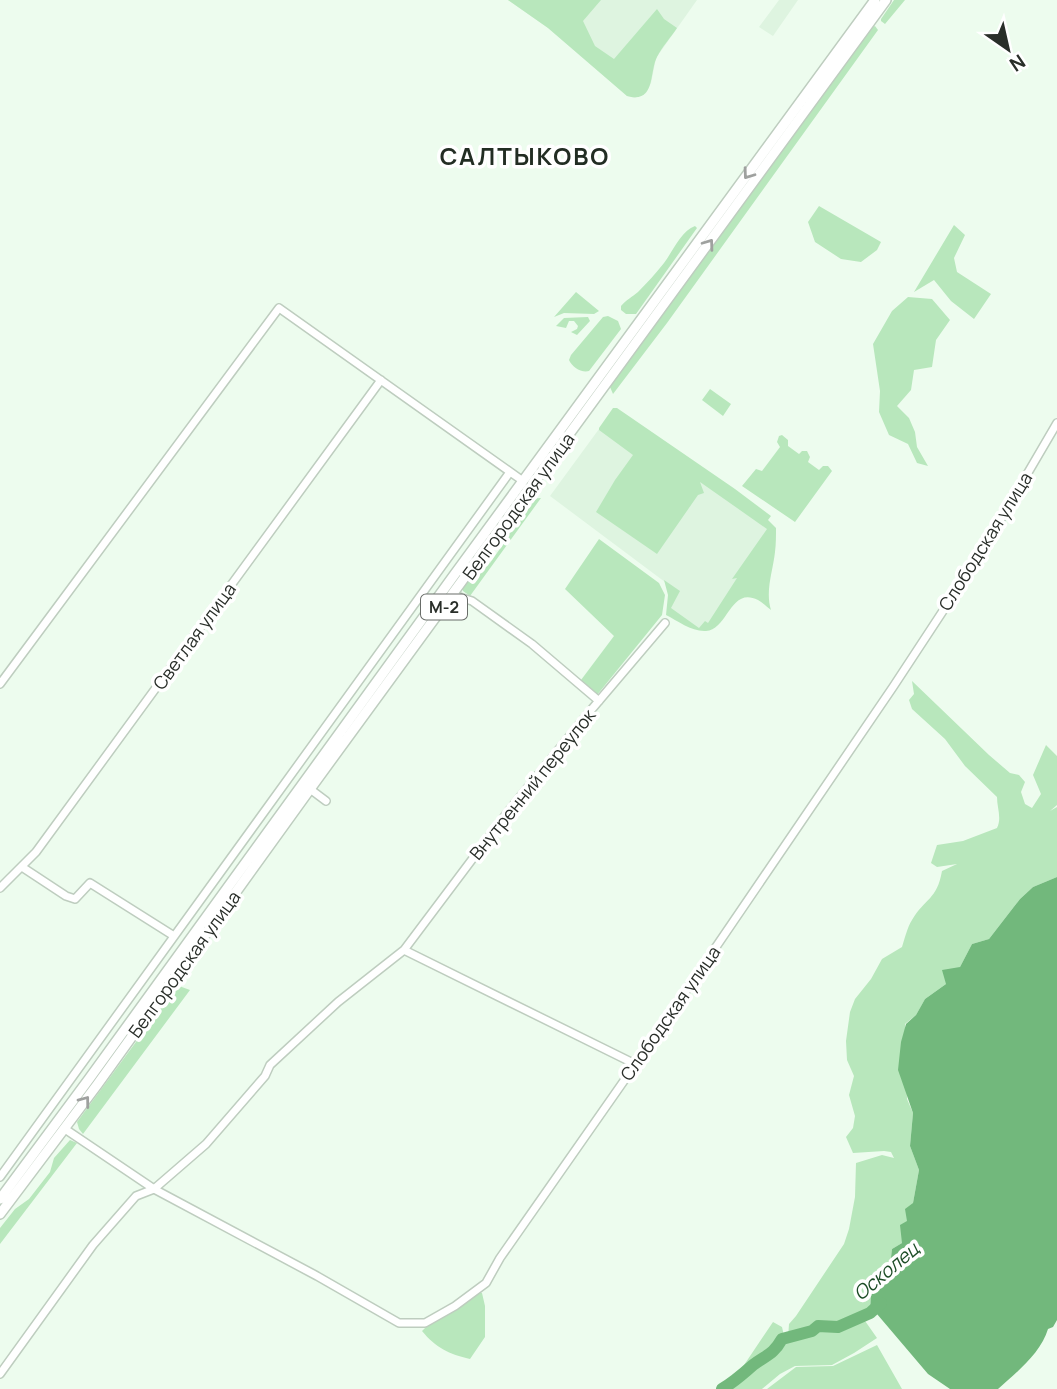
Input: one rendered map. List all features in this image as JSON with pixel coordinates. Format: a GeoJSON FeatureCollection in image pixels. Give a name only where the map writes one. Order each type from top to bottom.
{"type":"FeatureCollection","features":[{"type":"Feature","properties":{"kind":"main road","name":"Белгородская улица"},"geometry":{"type":"LineString","coordinates":[[0,1214],[65,1129],[523,481],[875,0]]}},
{"type":"Feature","properties":{"kind":"main road","name":"Белгородская улица"},"geometry":{"type":"LineString","coordinates":[[0,1199],[306,787],[453,595],[886,0]]}},
{"type":"Feature","properties":{"kind":"street"},"geometry":{"type":"LineString","coordinates":[[0,684],[279,308],[523,481]]}},
{"type":"Feature","properties":{"kind":"street","name":"Светлая улица"},"geometry":{"type":"LineString","coordinates":[[0,888],[36,852],[381,380]]}},
{"type":"Feature","properties":{"kind":"street","name":"Слободская улица"},"geometry":{"type":"LineString","coordinates":[[65,1129],[154,1189],[399,1323],[425,1322],[454,1306],[486,1283],[500,1258],[656,1035],[900,676],[981,552],[1057,423]]}},
{"type":"Feature","properties":{"kind":"street"},"geometry":{"type":"LineString","coordinates":[[0,1177],[510,472]]}},
{"type":"Feature","properties":{"kind":"street"},"geometry":{"type":"LineString","coordinates":[[453,595],[472,601],[532,644],[599,701]]}},
{"type":"Feature","properties":{"kind":"street","name":"Внутренний переулок"},"geometry":{"type":"LineString","coordinates":[[154,1189],[206,1144],[265,1076],[270,1065],[338,1002],[404,950],[507,813],[666,623]]}},
{"type":"Feature","properties":{"kind":"street"},"geometry":{"type":"LineString","coordinates":[[290,776],[326,801]]}},
{"type":"Feature","properties":{"kind":"street"},"geometry":{"type":"LineString","coordinates":[[22,867],[75,899],[90,883],[174,936]]}},
{"type":"Feature","properties":{"kind":"street"},"geometry":{"type":"LineString","coordinates":[[404,950],[635,1063]]}},
{"type":"Feature","properties":{"kind":"street"},"geometry":{"type":"LineString","coordinates":[[52,1107],[63,1114]]}},
{"type":"Feature","properties":{"kind":"street"},"geometry":{"type":"LineString","coordinates":[[0,1374],[93,1245],[136,1196],[154,1189]]}},
{"type":"Feature","properties":{"kind":"shaded area"},"geometry":{"type":"Polygon","coordinates":[[[508,0],[697,0],[656,58],[646,93],[635,98],[627,96],[548,28],[508,0]]]}},
{"type":"Feature","properties":{"kind":"shaded area"},"geometry":{"type":"Polygon","coordinates":[[[508,0],[601,0],[583,21],[595,46],[614,59],[657,9],[664,19],[677,28],[657,57],[647,91],[636,97],[627,96],[548,28],[508,0]]]}},
{"type":"Feature","properties":{"kind":"shaded area"},"geometry":{"type":"Polygon","coordinates":[[[779,0],[798,0],[773,36],[759,27],[779,0]]]}},
{"type":"Feature","properties":{"kind":"shaded area"},"geometry":{"type":"Polygon","coordinates":[[[894,0],[905,0],[885,24],[881,19],[894,0]]]}},
{"type":"Feature","properties":{"kind":"shaded area"},"geometry":{"type":"Polygon","coordinates":[[[875,26],[878,30],[613,394],[610,387],[613,382],[866,32],[875,26]]]}},
{"type":"Feature","properties":{"kind":"shaded area"},"geometry":{"type":"Polygon","coordinates":[[[819,206],[881,242],[877,250],[861,262],[841,259],[815,242],[808,222],[819,206]]]}},
{"type":"Feature","properties":{"kind":"shaded area"},"geometry":{"type":"Polygon","coordinates":[[[954,225],[965,235],[954,258],[957,272],[991,294],[974,319],[951,301],[934,280],[914,292],[954,225]]]}},
{"type":"Feature","properties":{"kind":"shaded area"},"geometry":{"type":"Polygon","coordinates":[[[695,226],[697,228],[636,314],[626,314],[621,310],[621,306],[661,267],[681,237],[695,226]]]}},
{"type":"Feature","properties":{"kind":"shaded area"},"geometry":{"type":"Polygon","coordinates":[[[576,292],[599,311],[594,314],[564,313],[554,317],[576,292]]]}},
{"type":"Feature","properties":{"kind":"shaded area"},"geometry":{"type":"Polygon","coordinates":[[[908,297],[932,299],[950,320],[936,340],[932,367],[914,370],[911,390],[897,406],[909,418],[917,447],[928,466],[917,463],[908,444],[889,435],[879,412],[880,391],[873,344],[892,311],[908,297]]]}},
{"type":"Feature","properties":{"kind":"shaded area"},"geometry":{"type":"Polygon","coordinates":[[[608,316],[618,321],[621,329],[589,371],[577,369],[569,360],[571,355],[603,317],[608,316]]]}},
{"type":"Feature","properties":{"kind":"shaded area"},"geometry":{"type":"Polygon","coordinates":[[[588,317],[590,321],[577,335],[571,332],[578,326],[574,321],[569,321],[566,328],[556,326],[564,318],[588,317]]]}},
{"type":"Feature","properties":{"kind":"shaded area"},"geometry":{"type":"Polygon","coordinates":[[[710,389],[731,404],[723,416],[702,400],[710,389]]]}},
{"type":"Feature","properties":{"kind":"shaded area"},"geometry":{"type":"Polygon","coordinates":[[[613,408],[617,408],[771,516],[768,520],[776,528],[769,588],[771,610],[758,600],[749,597],[741,599],[719,624],[706,631],[690,628],[666,615],[668,595],[664,580],[680,591],[671,608],[699,628],[705,621],[708,623],[737,578],[732,579],[767,529],[700,482],[704,493],[698,495],[657,554],[596,512],[633,455],[599,430],[613,408]]]}},
{"type":"Feature","properties":{"kind":"shaded area"},"geometry":{"type":"Polygon","coordinates":[[[610,414],[775,528],[706,628],[696,629],[668,610],[669,585],[550,496],[610,414]]]}},
{"type":"Feature","properties":{"kind":"shaded area"},"geometry":{"type":"Polygon","coordinates":[[[782,435],[788,440],[788,446],[799,454],[807,451],[810,457],[808,462],[819,470],[828,466],[832,471],[795,522],[742,486],[756,469],[762,471],[780,447],[777,442],[782,435]]]}},
{"type":"Feature","properties":{"kind":"shaded area"},"geometry":{"type":"Polygon","coordinates":[[[541,498],[470,596],[463,591],[463,587],[474,574],[490,563],[504,543],[508,525],[528,499],[541,498]]]}},
{"type":"Feature","properties":{"kind":"shaded area"},"geometry":{"type":"Polygon","coordinates":[[[599,539],[659,583],[665,595],[662,615],[597,695],[581,680],[614,636],[565,589],[599,539]]]}},
{"type":"Feature","properties":{"kind":"shaded area"},"geometry":{"type":"Polygon","coordinates":[[[912,681],[989,755],[1010,773],[1019,775],[1025,782],[1021,792],[1025,804],[1032,808],[1041,794],[1033,775],[1046,745],[1057,756],[1057,805],[1050,811],[1057,807],[1057,877],[1033,887],[1020,899],[989,939],[972,944],[960,967],[946,984],[925,999],[916,1015],[905,1024],[907,1099],[913,1113],[910,1146],[919,1170],[902,1243],[892,1249],[890,1266],[871,1292],[870,1311],[838,1325],[819,1324],[811,1330],[788,1338],[789,1324],[844,1244],[855,1197],[856,1163],[882,1155],[894,1158],[891,1152],[884,1151],[853,1153],[846,1137],[853,1128],[855,1116],[849,1095],[854,1076],[847,1060],[846,1041],[850,1012],[855,999],[882,959],[902,947],[910,923],[934,893],[942,871],[957,864],[937,867],[931,863],[937,845],[963,841],[997,828],[998,824],[997,797],[965,766],[945,739],[912,709],[909,700],[914,694],[912,681]]]}},
{"type":"Feature","properties":{"kind":"shaded area"},"geometry":{"type":"Polygon","coordinates":[[[1057,877],[1057,1320],[1053,1327],[1048,1329],[1034,1354],[998,1389],[950,1389],[928,1374],[877,1314],[870,1313],[871,1292],[890,1266],[892,1249],[902,1243],[900,1225],[907,1221],[905,1209],[913,1203],[919,1170],[910,1146],[913,1113],[898,1070],[901,1042],[906,1024],[916,1015],[925,999],[946,984],[942,970],[960,967],[972,944],[989,939],[1020,899],[1033,887],[1057,877]]]}},
{"type":"Feature","properties":{"kind":"shaded area"},"geometry":{"type":"Polygon","coordinates":[[[179,986],[190,990],[83,1134],[77,1122],[179,986]]]}},
{"type":"Feature","properties":{"kind":"shaded area"},"geometry":{"type":"Polygon","coordinates":[[[70,1140],[77,1143],[0,1244],[0,1228],[15,1209],[29,1199],[50,1172],[54,1158],[70,1140]]]}},
{"type":"Feature","properties":{"kind":"shaded area"},"geometry":{"type":"Polygon","coordinates":[[[479,1292],[482,1293],[485,1306],[485,1337],[470,1359],[443,1350],[422,1331],[453,1312],[479,1292]]]}},
{"type":"Feature","properties":{"kind":"shaded area"},"geometry":{"type":"Polygon","coordinates":[[[863,1318],[877,1338],[832,1365],[795,1366],[762,1389],[726,1389],[778,1351],[780,1343],[737,1378],[716,1389],[740,1371],[773,1322],[782,1327],[785,1340],[822,1328],[838,1328],[863,1318]]]}},
{"type":"Feature","properties":{"kind":"shaded area"},"geometry":{"type":"Polygon","coordinates":[[[877,1345],[902,1389],[767,1389],[796,1367],[833,1366],[877,1345]]]}},
{"type":"Feature","properties":{"kind":"waterway","name":"Осколец"},"geometry":{"type":"LineString","coordinates":[[722,1389],[772,1352],[782,1339],[812,1331],[818,1326],[838,1327],[870,1313],[881,1303]]}},
{"type":"Feature","properties":{"kind":"district","name":"САЛТЫКОВО"},"geometry":{"type":"Point","coordinates":[525,155]}}]}
